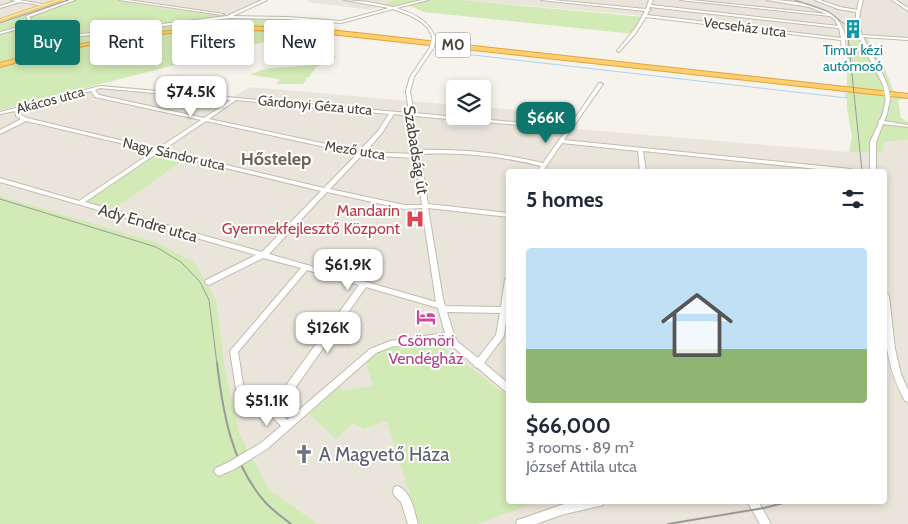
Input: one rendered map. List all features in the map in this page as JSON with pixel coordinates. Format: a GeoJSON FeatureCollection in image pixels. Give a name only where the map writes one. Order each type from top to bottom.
{"type":"FeatureCollection","features":[{"type":"Feature","properties":{"kind":"highway","name":"M0"},"geometry":{"type":"LineString","coordinates":[[0,64],[72,46],[145,33],[202,28],[262,27],[331,32],[908,95]]}},
{"type":"Feature","properties":{"kind":"main road"},"geometry":{"type":"LineString","coordinates":[[0,20],[60,0]]}},
{"type":"Feature","properties":{"kind":"street"},"geometry":{"type":"LineString","coordinates":[[13,0],[45,5]]}},
{"type":"Feature","properties":{"kind":"street"},"geometry":{"type":"LineString","coordinates":[[30,20],[27,16],[73,0]]}},
{"type":"Feature","properties":{"kind":"street"},"geometry":{"type":"LineString","coordinates":[[121,0],[180,10],[246,17]]}},
{"type":"Feature","properties":{"kind":"street"},"geometry":{"type":"LineString","coordinates":[[228,17],[265,0]]}},
{"type":"Feature","properties":{"kind":"street"},"geometry":{"type":"LineString","coordinates":[[346,0],[392,9]]}},
{"type":"Feature","properties":{"kind":"street"},"geometry":{"type":"LineString","coordinates":[[80,35],[228,17],[340,22],[426,0]]}},
{"type":"Feature","properties":{"kind":"street"},"geometry":{"type":"LineString","coordinates":[[543,0],[649,8],[841,27]]}},
{"type":"Feature","properties":{"kind":"street"},"geometry":{"type":"LineString","coordinates":[[620,52],[635,34],[646,16],[652,0]]}},
{"type":"Feature","properties":{"kind":"street"},"geometry":{"type":"LineString","coordinates":[[682,0],[830,15]]}},
{"type":"Feature","properties":{"kind":"street"},"geometry":{"type":"LineString","coordinates":[[769,0],[804,4],[830,15],[841,27],[844,50]]}},
{"type":"Feature","properties":{"kind":"street"},"geometry":{"type":"LineString","coordinates":[[817,0],[839,8],[858,11]]}},
{"type":"Feature","properties":{"kind":"street"},"geometry":{"type":"LineString","coordinates":[[861,0],[858,11],[860,36],[868,57],[886,88],[888,99],[885,114],[873,142],[873,169]]}},
{"type":"Feature","properties":{"kind":"street"},"geometry":{"type":"LineString","coordinates":[[894,0],[908,10]]}},
{"type":"Feature","properties":{"kind":"street"},"geometry":{"type":"LineString","coordinates":[[0,6],[20,1]]}},
{"type":"Feature","properties":{"kind":"street","name":"Szabadság út"},"geometry":{"type":"LineString","coordinates":[[392,9],[424,22],[434,38],[432,47],[409,84],[408,91],[441,308],[450,335],[458,348],[506,387]]}},
{"type":"Feature","properties":{"kind":"street","name":"Vecseház utca"},"geometry":{"type":"LineString","coordinates":[[646,16],[843,39]]}},
{"type":"Feature","properties":{"kind":"street"},"geometry":{"type":"LineString","coordinates":[[0,33],[15,29]]}},
{"type":"Feature","properties":{"kind":"street"},"geometry":{"type":"LineString","coordinates":[[860,36],[908,39]]}},
{"type":"Feature","properties":{"kind":"street"},"geometry":{"type":"LineString","coordinates":[[542,169],[568,128],[583,111],[601,84]]}},
{"type":"Feature","properties":{"kind":"street","name":"Gárdonyi Géza utca"},"geometry":{"type":"LineString","coordinates":[[100,87],[568,128]]}},
{"type":"Feature","properties":{"kind":"street","name":"Akácos utca"},"geometry":{"type":"LineString","coordinates":[[0,113],[100,87]]}},
{"type":"Feature","properties":{"kind":"street","name":"Mező utca"},"geometry":{"type":"LineString","coordinates":[[92,89],[97,96],[361,153],[417,154],[448,150],[514,157],[545,165]]}},
{"type":"Feature","properties":{"kind":"street"},"geometry":{"type":"LineString","coordinates":[[80,203],[206,120],[234,99]]}},
{"type":"Feature","properties":{"kind":"street"},"geometry":{"type":"LineString","coordinates":[[17,109],[18,115],[25,119]]}},
{"type":"Feature","properties":{"kind":"street"},"geometry":{"type":"LineString","coordinates":[[209,282],[266,253],[380,132],[393,112]]}},
{"type":"Feature","properties":{"kind":"street"},"geometry":{"type":"LineString","coordinates":[[885,114],[891,121],[907,126]]}},
{"type":"Feature","properties":{"kind":"street"},"geometry":{"type":"LineString","coordinates":[[0,132],[25,119]]}},
{"type":"Feature","properties":{"kind":"street","name":"Nagy Sándor utca"},"geometry":{"type":"LineString","coordinates":[[25,119],[396,206],[425,206],[506,215]]}},
{"type":"Feature","properties":{"kind":"street"},"geometry":{"type":"LineString","coordinates":[[880,122],[907,126]]}},
{"type":"Feature","properties":{"kind":"street"},"geometry":{"type":"LineString","coordinates":[[561,141],[832,169]]}},
{"type":"Feature","properties":{"kind":"street"},"geometry":{"type":"LineString","coordinates":[[640,149],[643,169]]}},
{"type":"Feature","properties":{"kind":"street","name":"Ady Endre utca"},"geometry":{"type":"LineString","coordinates":[[0,180],[262,254],[441,308],[506,310]]}},
{"type":"Feature","properties":{"kind":"street"},"geometry":{"type":"LineString","coordinates":[[287,426],[274,411],[241,399],[234,352],[305,268]]}},
{"type":"Feature","properties":{"kind":"street"},"geometry":{"type":"LineString","coordinates":[[274,411],[364,284]]}},
{"type":"Feature","properties":{"kind":"street"},"geometry":{"type":"LineString","coordinates":[[478,365],[500,336],[506,310]]}},
{"type":"Feature","properties":{"kind":"street"},"geometry":{"type":"LineString","coordinates":[[887,327],[891,359],[896,377],[908,398]]}},
{"type":"Feature","properties":{"kind":"street"},"geometry":{"type":"LineString","coordinates":[[219,471],[232,466],[264,446],[373,351],[390,344],[450,335]]}},
{"type":"Feature","properties":{"kind":"street"},"geometry":{"type":"LineString","coordinates":[[398,491],[405,500],[413,524]]}},
{"type":"Feature","properties":{"kind":"street"},"geometry":{"type":"LineString","coordinates":[[522,524],[561,510],[586,504]]}},
{"type":"Feature","properties":{"kind":"street"},"geometry":{"type":"LineString","coordinates":[[754,504],[766,524]]}},
{"type":"Feature","properties":{"kind":"shaded area"},"geometry":{"type":"Polygon","coordinates":[[[0,0],[65,0],[0,22],[0,0]]]}},
{"type":"Feature","properties":{"kind":"shaded area"},"geometry":{"type":"Polygon","coordinates":[[[117,0],[266,0],[233,15],[166,9],[117,0]]]}},
{"type":"Feature","properties":{"kind":"shaded area"},"geometry":{"type":"Polygon","coordinates":[[[311,0],[393,0],[372,10],[307,2],[311,0]]]}},
{"type":"Feature","properties":{"kind":"shaded area"},"geometry":{"type":"Polygon","coordinates":[[[461,0],[908,0],[908,40],[868,37],[847,32],[846,40],[645,16],[461,0]]]}},
{"type":"Feature","properties":{"kind":"shaded area"},"geometry":{"type":"Polygon","coordinates":[[[104,85],[234,96],[250,87],[446,104],[446,125],[491,125],[491,108],[577,115],[577,129],[849,152],[882,153],[884,142],[908,140],[908,524],[318,524],[269,489],[240,435],[194,262],[156,242],[0,196],[0,110],[104,85]]]}},
{"type":"Feature","properties":{"kind":"green space"},"geometry":{"type":"Polygon","coordinates":[[[69,0],[117,0],[166,9],[233,15],[230,17],[307,20],[264,20],[264,42],[254,45],[254,20],[172,20],[172,65],[175,65],[0,110],[0,24],[69,0]]]}},
{"type":"Feature","properties":{"kind":"green space"},"geometry":{"type":"Polygon","coordinates":[[[393,0],[461,0],[643,17],[634,34],[424,12],[408,5],[395,8],[381,6],[393,0]]]}},
{"type":"Feature","properties":{"kind":"green space"},"geometry":{"type":"Polygon","coordinates":[[[847,31],[868,35],[869,46],[884,67],[893,90],[905,98],[898,100],[901,118],[908,122],[908,140],[884,142],[882,153],[849,152],[852,137],[847,108],[847,31]]]}},
{"type":"Feature","properties":{"kind":"green space"},"geometry":{"type":"Polygon","coordinates":[[[321,65],[316,67],[309,77],[305,78],[307,79],[303,84],[276,84],[280,79],[250,75],[269,69],[321,65]]]}},
{"type":"Feature","properties":{"kind":"green space"},"geometry":{"type":"Polygon","coordinates":[[[159,153],[184,159],[113,210],[86,202],[159,153]]]}},
{"type":"Feature","properties":{"kind":"green space"},"geometry":{"type":"Polygon","coordinates":[[[0,196],[156,242],[194,262],[216,300],[225,371],[240,435],[269,489],[318,524],[0,524],[0,196]]]}},
{"type":"Feature","properties":{"kind":"green space"},"geometry":{"type":"Polygon","coordinates":[[[435,341],[506,395],[506,504],[531,504],[476,524],[419,524],[387,421],[364,429],[353,423],[336,439],[309,414],[339,386],[342,391],[373,386],[365,359],[385,347],[435,341]]]}},
{"type":"Feature","properties":{"kind":"waterway"},"geometry":{"type":"LineString","coordinates":[[443,46],[438,51],[847,98],[845,93]]}},
{"type":"Feature","properties":{"kind":"tram line"},"geometry":{"type":"LineString","coordinates":[[0,23],[68,0]]}},
{"type":"Feature","properties":{"kind":"tram line"},"geometry":{"type":"LineString","coordinates":[[795,0],[829,12],[847,26],[862,169]]}},
{"type":"Feature","properties":{"kind":"tram line"},"geometry":{"type":"LineString","coordinates":[[0,199],[156,247],[181,262],[200,282],[209,300],[217,364]]}},
{"type":"Feature","properties":{"kind":"tram line"},"geometry":{"type":"LineString","coordinates":[[217,363],[222,400],[236,454],[253,487],[274,511],[291,524]]}},
{"type":"Feature","properties":{"kind":"tram line"},"geometry":{"type":"LineString","coordinates":[[668,524],[779,504]]}},
{"type":"Feature","properties":{"kind":"place","name":"Timur kézi autómosó"},"geometry":{"type":"Point","coordinates":[853,29]}},
{"type":"Feature","properties":{"kind":"place","name":"Mandarin Gyermekfejlesztő Központ"},"geometry":{"type":"Point","coordinates":[415,219]}},
{"type":"Feature","properties":{"kind":"place","name":"Csömöri Vendégház"},"geometry":{"type":"Point","coordinates":[426,317]}},
{"type":"Feature","properties":{"kind":"place","name":"A Magvető Háza"},"geometry":{"type":"Point","coordinates":[304,454]}},
{"type":"Feature","properties":{"kind":"district","name":"Hőstelep"},"geometry":{"type":"Point","coordinates":[276,159]}}]}
